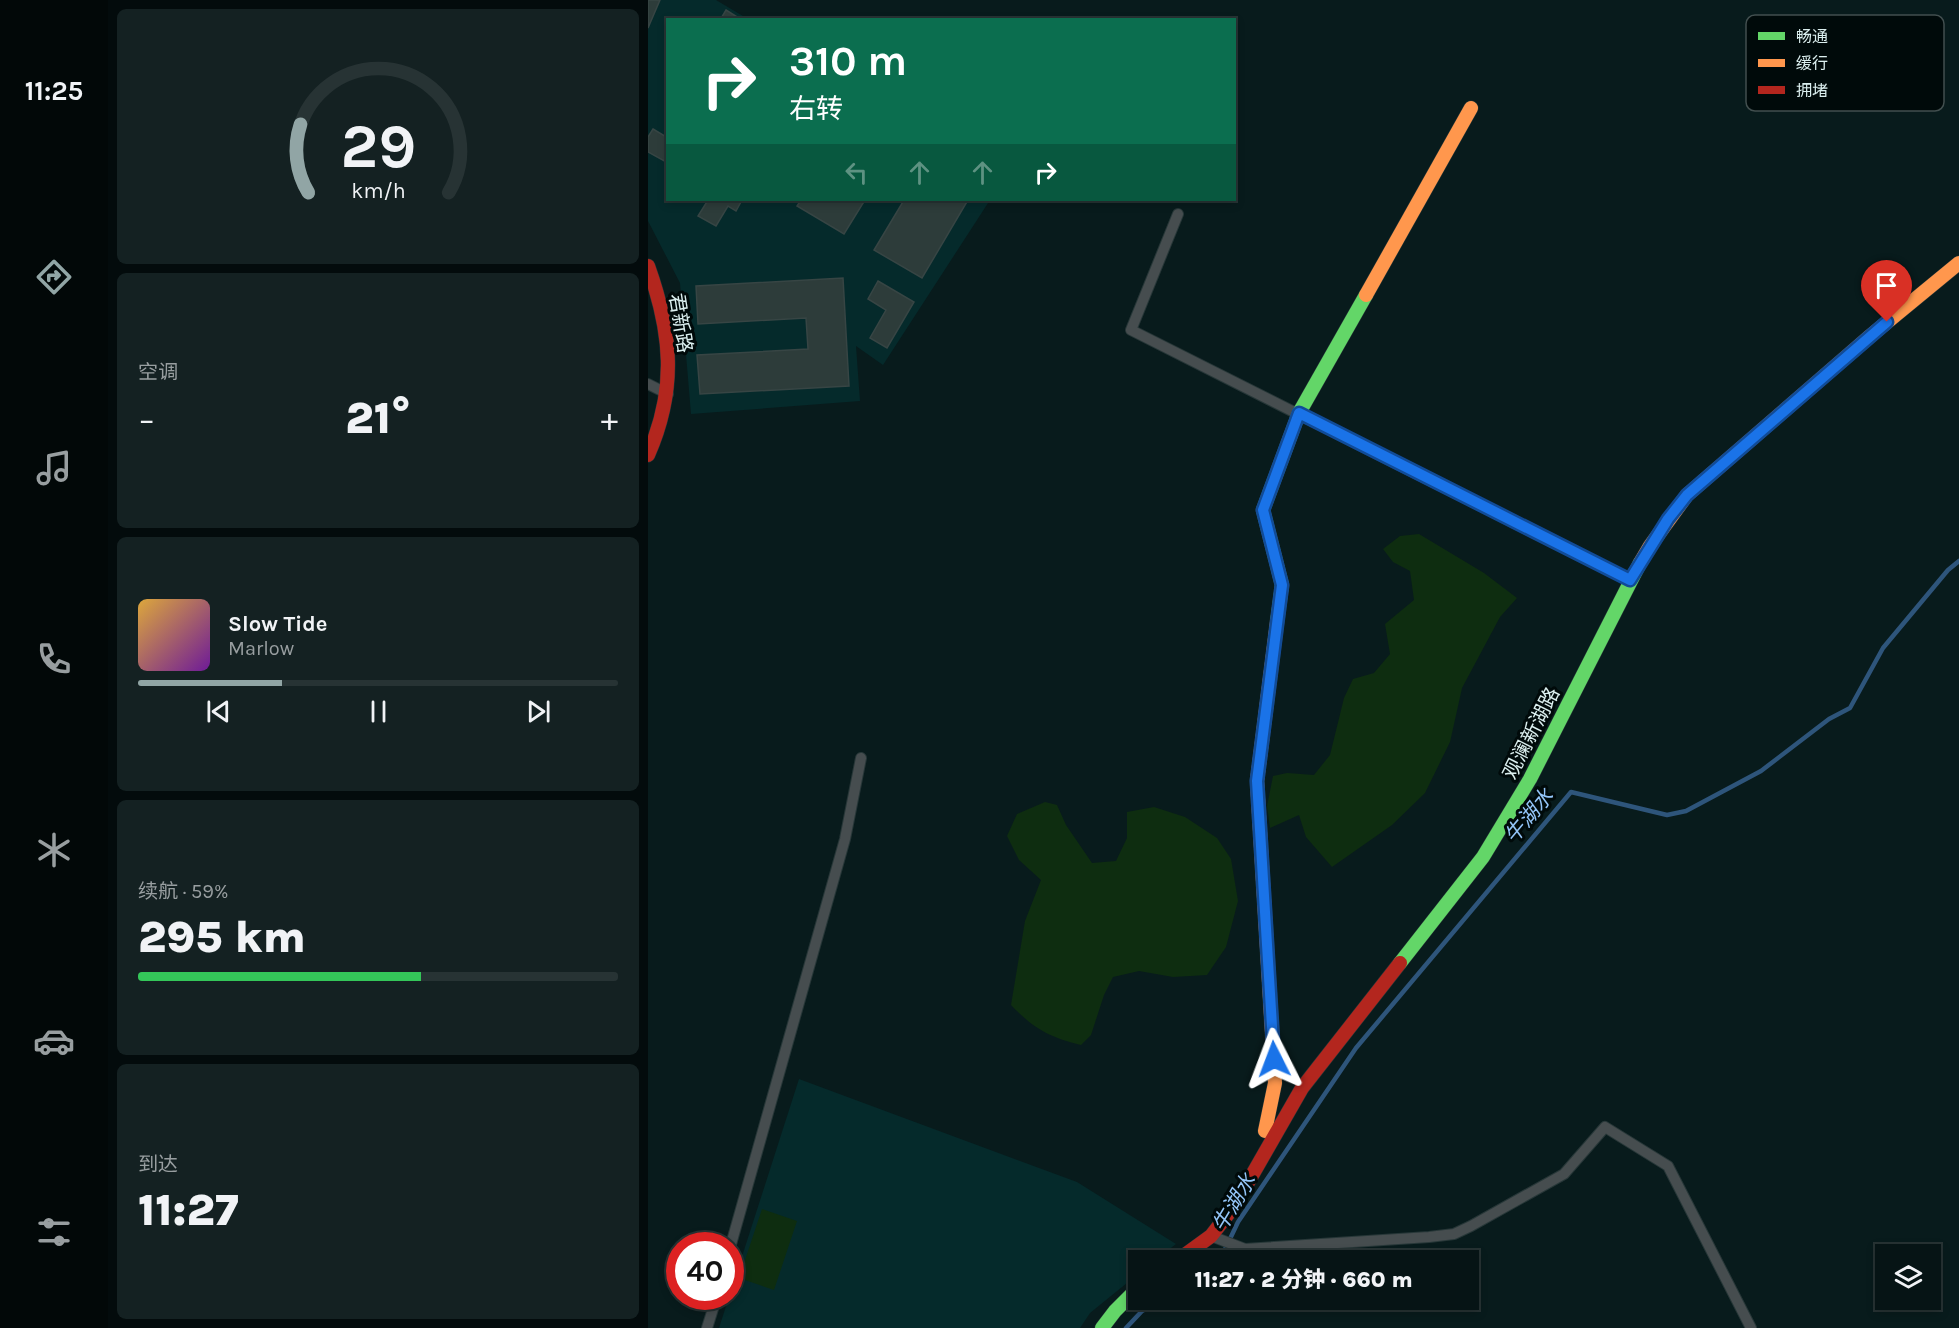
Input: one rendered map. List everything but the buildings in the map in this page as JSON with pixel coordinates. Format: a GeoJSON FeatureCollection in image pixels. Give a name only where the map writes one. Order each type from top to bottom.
{"type":"FeatureCollection","features":[{"type":"Feature","properties":{"kind":"street"},"geometry":{"type":"LineString","coordinates":[[1265,1131],[1275,1083],[1257,781],[1282,585],[1263,510],[1299,413],[1471,108]]}},
{"type":"Feature","properties":{"kind":"street"},"geometry":{"type":"LineString","coordinates":[[1178,214],[1131,330],[1630,580]]}},
{"type":"Feature","properties":{"kind":"street","name":"观澜新湖路"},"geometry":{"type":"LineString","coordinates":[[1194,1250],[1215,1237],[1302,1088],[1483,857],[1507,820],[1630,580],[1668,519],[1687,495],[1869,337],[1959,263]]}},
{"type":"Feature","properties":{"kind":"street","name":"君新路"},"geometry":{"type":"LineString","coordinates":[[648,266],[665,321],[668,355],[668,394],[659,434],[648,455]]}},
{"type":"Feature","properties":{"kind":"street"},"geometry":{"type":"LineString","coordinates":[[648,384],[668,394]]}},
{"type":"Feature","properties":{"kind":"street"},"geometry":{"type":"LineString","coordinates":[[734,1232],[838,861],[861,758]]}},
{"type":"Feature","properties":{"kind":"street"},"geometry":{"type":"LineString","coordinates":[[1215,1237],[1245,1249],[1454,1234],[1564,1174],[1605,1127],[1668,1166],[1751,1328]]}},
{"type":"Feature","properties":{"kind":"street"},"geometry":{"type":"LineString","coordinates":[[1102,1328],[1128,1298]]}},
{"type":"Feature","properties":{"kind":"street"},"geometry":{"type":"LineString","coordinates":[[707,1328],[713,1310]]}},
{"type":"Feature","properties":{"kind":"shaded area"},"geometry":{"type":"Polygon","coordinates":[[[648,0],[716,0],[746,18],[666,18],[666,201],[989,201],[883,365],[856,346],[860,401],[691,414],[680,283],[648,221],[648,0]]]}},
{"type":"Feature","properties":{"kind":"shaded area"},"geometry":{"type":"Polygon","coordinates":[[[799,1079],[1077,1182],[1176,1244],[1168,1250],[1128,1250],[1128,1282],[1090,1313],[1080,1328],[719,1328],[725,1310],[744,1310],[744,1250],[799,1079]]]}},
{"type":"Feature","properties":{"kind":"green space"},"geometry":{"type":"Polygon","coordinates":[[[1419,534],[1484,573],[1517,598],[1500,617],[1462,688],[1450,742],[1425,793],[1392,825],[1332,867],[1306,837],[1299,815],[1270,828],[1267,806],[1273,776],[1287,773],[1314,775],[1330,755],[1344,698],[1353,679],[1374,673],[1390,654],[1385,624],[1414,600],[1410,571],[1393,562],[1383,549],[1400,536],[1419,534]]]}},
{"type":"Feature","properties":{"kind":"green space"},"geometry":{"type":"Polygon","coordinates":[[[1045,802],[1057,805],[1066,825],[1092,863],[1116,861],[1127,838],[1127,812],[1154,807],[1185,817],[1217,838],[1231,859],[1238,901],[1226,947],[1207,975],[1173,977],[1139,971],[1113,977],[1104,995],[1091,1035],[1081,1045],[1043,1031],[1011,1005],[1025,921],[1041,880],[1019,860],[1007,836],[1017,814],[1045,802]]]}},
{"type":"Feature","properties":{"kind":"green space"},"geometry":{"type":"Polygon","coordinates":[[[762,1209],[797,1221],[774,1290],[744,1280],[744,1263],[762,1209]]]}},
{"type":"Feature","properties":{"kind":"waterway","name":"牛湖水"},"geometry":{"type":"LineString","coordinates":[[1225,1250],[1238,1222],[1356,1048],[1571,792],[1667,815],[1686,811],[1761,771],[1829,719],[1850,708],[1883,648],[1948,570],[1959,561]]}},
{"type":"Feature","properties":{"kind":"waterway","name":"牛湖水"},"geometry":{"type":"LineString","coordinates":[[1126,1328],[1144,1310]]}},
{"type":"Feature","properties":{"kind":"traffic: fast"},"geometry":{"type":"LineString","coordinates":[[1277,622],[1282,585],[1263,510],[1299,413],[1366,295]]}},
{"type":"Feature","properties":{"kind":"traffic: fast"},"geometry":{"type":"LineString","coordinates":[[1400,963],[1483,857],[1530,779],[1640,563]]}},
{"type":"Feature","properties":{"kind":"traffic: fast"},"geometry":{"type":"LineString","coordinates":[[1102,1328],[1128,1298]]}},
{"type":"Feature","properties":{"kind":"traffic: slow"},"geometry":{"type":"LineString","coordinates":[[1366,295],[1471,108]]}},
{"type":"Feature","properties":{"kind":"traffic: slow"},"geometry":{"type":"LineString","coordinates":[[1640,563],[1687,495],[1869,337],[1959,263]]}},
{"type":"Feature","properties":{"kind":"traffic: slow"},"geometry":{"type":"LineString","coordinates":[[1265,1131],[1275,1083],[1257,781],[1277,622]]}},
{"type":"Feature","properties":{"kind":"traffic: jam"},"geometry":{"type":"LineString","coordinates":[[648,266],[662,315],[668,361],[664,407],[648,455]]}},
{"type":"Feature","properties":{"kind":"traffic: jam"},"geometry":{"type":"LineString","coordinates":[[1192,1250],[1211,1236],[1235,1205],[1302,1088],[1400,963]]}},
{"type":"Feature","properties":{"kind":"route"},"geometry":{"type":"LineString","coordinates":[[1274,1059],[1257,781],[1282,585],[1263,510],[1299,413],[1630,580],[1668,519],[1687,495],[1887,322]]}}]}
